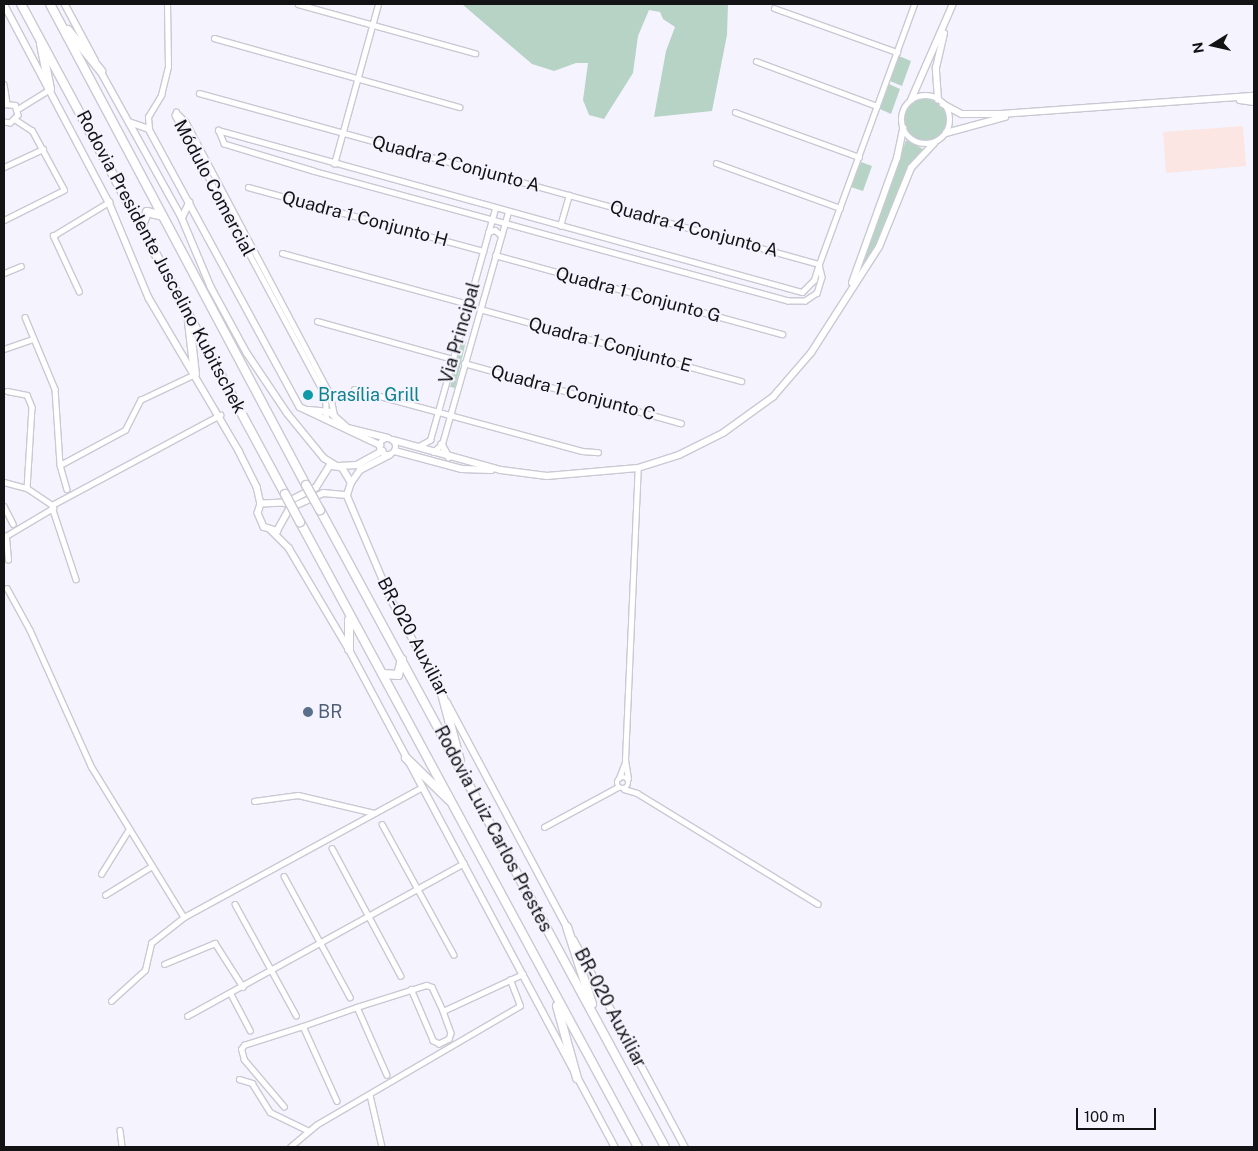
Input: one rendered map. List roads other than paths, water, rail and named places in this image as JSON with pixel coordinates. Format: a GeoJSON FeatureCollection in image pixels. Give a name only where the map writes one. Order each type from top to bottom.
{"type":"FeatureCollection","features":[{"type":"Feature","properties":{"kind":"highway","name":"Rodovia Presidente Juscelino Kubitschek"},"geometry":{"type":"LineString","coordinates":[[22,4],[141,228],[187,308],[300,522]]}},
{"type":"Feature","properties":{"kind":"highway","name":"Rodovia Presidente Juscelino Kubitschek"},"geometry":{"type":"LineString","coordinates":[[50,4],[320,510]]}},
{"type":"Feature","properties":{"kind":"highway"},"geometry":{"type":"LineString","coordinates":[[57,16],[101,71]]}},
{"type":"Feature","properties":{"kind":"highway"},"geometry":{"type":"LineString","coordinates":[[39,34],[50,89]]}},
{"type":"Feature","properties":{"kind":"highway"},"geometry":{"type":"LineString","coordinates":[[141,228],[147,212],[163,216]]}},
{"type":"Feature","properties":{"kind":"highway"},"geometry":{"type":"LineString","coordinates":[[187,308],[195,374]]}},
{"type":"Feature","properties":{"kind":"highway","name":"Rodovia Luiz Carlos Prestes"},"geometry":{"type":"LineString","coordinates":[[320,510],[665,1147]]}},
{"type":"Feature","properties":{"kind":"highway","name":"Rodovia Luiz Carlos Prestes"},"geometry":{"type":"LineString","coordinates":[[300,522],[638,1147]]}},
{"type":"Feature","properties":{"kind":"highway"},"geometry":{"type":"LineString","coordinates":[[345,606],[352,629],[348,650]]}},
{"type":"Feature","properties":{"kind":"highway"},"geometry":{"type":"LineString","coordinates":[[383,674],[398,675],[402,659]]}},
{"type":"Feature","properties":{"kind":"highway"},"geometry":{"type":"LineString","coordinates":[[441,690],[464,774]]}},
{"type":"Feature","properties":{"kind":"highway"},"geometry":{"type":"LineString","coordinates":[[406,758],[455,806]]}},
{"type":"Feature","properties":{"kind":"highway"},"geometry":{"type":"LineString","coordinates":[[567,927],[598,1023]]}},
{"type":"Feature","properties":{"kind":"highway"},"geometry":{"type":"LineString","coordinates":[[553,992],[577,1078]]}},
{"type":"Feature","properties":{"kind":"main road"},"geometry":{"type":"LineString","coordinates":[[4,4],[109,202],[149,298],[220,415],[256,487],[260,504],[258,517],[289,548],[348,650],[615,1147]]}},
{"type":"Feature","properties":{"kind":"main road"},"geometry":{"type":"LineString","coordinates":[[65,4],[182,218],[211,287],[248,353],[288,414],[324,458],[337,466],[351,483]]}},
{"type":"Feature","properties":{"kind":"main road"},"geometry":{"type":"LineString","coordinates":[[946,133],[949,121],[940,102],[936,68],[953,4]]}},
{"type":"Feature","properties":{"kind":"main road"},"geometry":{"type":"LineString","coordinates":[[848,295],[897,158],[903,129],[902,115],[950,14]]}},
{"type":"Feature","properties":{"kind":"main road"},"geometry":{"type":"LineString","coordinates":[[909,103],[923,96],[940,102],[962,114],[1022,114],[1254,96]]}},
{"type":"Feature","properties":{"kind":"main road"},"geometry":{"type":"LineString","coordinates":[[1231,99],[1254,102]]}},
{"type":"Feature","properties":{"kind":"main road"},"geometry":{"type":"LineString","coordinates":[[272,531],[280,528],[290,508],[323,493],[347,495],[351,483],[360,470],[395,451],[462,469],[501,470],[547,476],[638,468],[679,455],[723,433],[773,397],[811,353],[879,247],[904,180],[934,143],[946,133],[1022,114]]}},
{"type":"Feature","properties":{"kind":"main road","name":"Módulo Comercial"},"geometry":{"type":"LineString","coordinates":[[129,122],[149,129],[295,401],[305,409],[381,448],[388,455]]}},
{"type":"Feature","properties":{"kind":"main road"},"geometry":{"type":"LineString","coordinates":[[903,129],[919,144],[934,143]]}},
{"type":"Feature","properties":{"kind":"main road","name":"Módulo Comercial"},"geometry":{"type":"LineString","coordinates":[[182,218],[188,203]]}},
{"type":"Feature","properties":{"kind":"main road"},"geometry":{"type":"LineString","coordinates":[[305,409],[328,411],[336,415],[348,428],[501,470]]}},
{"type":"Feature","properties":{"kind":"main road"},"geometry":{"type":"LineString","coordinates":[[260,504],[286,503],[316,488],[327,469],[337,466],[357,465],[391,439]]}},
{"type":"Feature","properties":{"kind":"main road"},"geometry":{"type":"LineString","coordinates":[[391,439],[395,451]]}},
{"type":"Feature","properties":{"kind":"main road"},"geometry":{"type":"LineString","coordinates":[[442,444],[449,457]]}},
{"type":"Feature","properties":{"kind":"main road"},"geometry":{"type":"LineString","coordinates":[[424,458],[432,452]]}},
{"type":"Feature","properties":{"kind":"main road","name":"BR-020 Auxiliar"},"geometry":{"type":"LineString","coordinates":[[347,495],[392,601],[685,1147]]}},
{"type":"Feature","properties":{"kind":"street"},"geometry":{"type":"LineString","coordinates":[[149,129],[148,117],[161,95],[168,67],[167,4]]}},
{"type":"Feature","properties":{"kind":"street"},"geometry":{"type":"LineString","coordinates":[[298,4],[475,52]]}},
{"type":"Feature","properties":{"kind":"street"},"geometry":{"type":"LineString","coordinates":[[334,164],[378,4]]}},
{"type":"Feature","properties":{"kind":"street"},"geometry":{"type":"LineString","coordinates":[[820,264],[820,288],[805,301],[788,301],[742,290],[313,171],[224,144],[218,130],[426,190],[802,292],[813,284],[820,264],[840,208],[914,4]]}},
{"type":"Feature","properties":{"kind":"street"},"geometry":{"type":"LineString","coordinates":[[774,8],[897,52]]}},
{"type":"Feature","properties":{"kind":"street"},"geometry":{"type":"LineString","coordinates":[[214,38],[460,106]]}},
{"type":"Feature","properties":{"kind":"street"},"geometry":{"type":"LineString","coordinates":[[756,61],[877,106]]}},
{"type":"Feature","properties":{"kind":"street"},"geometry":{"type":"LineString","coordinates":[[4,84],[5,103],[18,109]]}},
{"type":"Feature","properties":{"kind":"street"},"geometry":{"type":"LineString","coordinates":[[15,120],[18,109],[50,89]]}},
{"type":"Feature","properties":{"kind":"street","name":"Quadra 2 Conjunto A"},"geometry":{"type":"LineString","coordinates":[[199,93],[569,195]]}},
{"type":"Feature","properties":{"kind":"street","name":"Módulo Comercial"},"geometry":{"type":"LineString","coordinates":[[326,420],[328,411],[325,396],[180,126],[176,112],[186,122],[218,181],[330,394],[336,415]]}},
{"type":"Feature","properties":{"kind":"street"},"geometry":{"type":"LineString","coordinates":[[735,112],[859,157]]}},
{"type":"Feature","properties":{"kind":"street"},"geometry":{"type":"LineString","coordinates":[[4,122],[15,120],[32,131],[64,190],[4,220]]}},
{"type":"Feature","properties":{"kind":"street"},"geometry":{"type":"LineString","coordinates":[[180,126],[186,122]]}},
{"type":"Feature","properties":{"kind":"street"},"geometry":{"type":"LineString","coordinates":[[4,167],[43,149]]}},
{"type":"Feature","properties":{"kind":"street"},"geometry":{"type":"LineString","coordinates":[[313,171],[316,159]]}},
{"type":"Feature","properties":{"kind":"street"},"geometry":{"type":"LineString","coordinates":[[716,163],[840,208]]}},
{"type":"Feature","properties":{"kind":"street"},"geometry":{"type":"LineString","coordinates":[[211,184],[218,181]]}},
{"type":"Feature","properties":{"kind":"street","name":"Quadra 1 Conjunto H"},"geometry":{"type":"LineString","coordinates":[[248,187],[483,251]]}},
{"type":"Feature","properties":{"kind":"street"},"geometry":{"type":"LineString","coordinates":[[423,202],[426,190]]}},
{"type":"Feature","properties":{"kind":"street"},"geometry":{"type":"LineString","coordinates":[[560,226],[569,195]]}},
{"type":"Feature","properties":{"kind":"street","name":"Quadra 4 Conjunto A"},"geometry":{"type":"LineString","coordinates":[[569,195],[820,264]]}},
{"type":"Feature","properties":{"kind":"street"},"geometry":{"type":"LineString","coordinates":[[79,292],[54,236],[109,202]]}},
{"type":"Feature","properties":{"kind":"street","name":"Via Principal"},"geometry":{"type":"LineString","coordinates":[[414,447],[430,440],[495,208]]}},
{"type":"Feature","properties":{"kind":"street","name":"Via Principal"},"geometry":{"type":"LineString","coordinates":[[442,444],[508,212]]}},
{"type":"Feature","properties":{"kind":"street"},"geometry":{"type":"LineString","coordinates":[[488,232],[495,230],[501,235]]}},
{"type":"Feature","properties":{"kind":"street"},"geometry":{"type":"LineString","coordinates":[[570,242],[574,230]]}},
{"type":"Feature","properties":{"kind":"street"},"geometry":{"type":"LineString","coordinates":[[241,239],[247,236]]}},
{"type":"Feature","properties":{"kind":"street"},"geometry":{"type":"LineString","coordinates":[[282,253],[468,304]]}},
{"type":"Feature","properties":{"kind":"street","name":"Quadra 1 Conjunto G"},"geometry":{"type":"LineString","coordinates":[[495,255],[782,334]]}},
{"type":"Feature","properties":{"kind":"street"},"geometry":{"type":"LineString","coordinates":[[4,274],[21,266]]}},
{"type":"Feature","properties":{"kind":"street"},"geometry":{"type":"LineString","coordinates":[[742,290],[745,278]]}},
{"type":"Feature","properties":{"kind":"street"},"geometry":{"type":"LineString","coordinates":[[471,294],[484,297]]}},
{"type":"Feature","properties":{"kind":"street","name":"Quadra 1 Conjunto E"},"geometry":{"type":"LineString","coordinates":[[480,309],[741,381]]}},
{"type":"Feature","properties":{"kind":"street"},"geometry":{"type":"LineString","coordinates":[[281,313],[286,311]]}},
{"type":"Feature","properties":{"kind":"street"},"geometry":{"type":"LineString","coordinates":[[25,317],[54,389],[60,465],[67,489]]}},
{"type":"Feature","properties":{"kind":"street"},"geometry":{"type":"LineString","coordinates":[[317,321],[453,359]]}},
{"type":"Feature","properties":{"kind":"street"},"geometry":{"type":"LineString","coordinates":[[459,336],[471,340]]}},
{"type":"Feature","properties":{"kind":"street"},"geometry":{"type":"LineString","coordinates":[[4,349],[33,339]]}},
{"type":"Feature","properties":{"kind":"street","name":"Quadra 1 Conjunto C"},"geometry":{"type":"LineString","coordinates":[[464,363],[681,423]]}},
{"type":"Feature","properties":{"kind":"street"},"geometry":{"type":"LineString","coordinates":[[60,465],[125,430],[140,400],[195,374]]}},
{"type":"Feature","properties":{"kind":"street"},"geometry":{"type":"LineString","coordinates":[[354,389],[582,451],[598,452]]}},
{"type":"Feature","properties":{"kind":"street"},"geometry":{"type":"LineString","coordinates":[[7,390],[27,395],[32,407],[27,488]]}},
{"type":"Feature","properties":{"kind":"street"},"geometry":{"type":"LineString","coordinates":[[325,396],[330,394]]}},
{"type":"Feature","properties":{"kind":"street"},"geometry":{"type":"LineString","coordinates":[[8,560],[6,536],[52,506],[220,415]]}},
{"type":"Feature","properties":{"kind":"street"},"geometry":{"type":"LineString","coordinates":[[332,422],[336,415]]}},
{"type":"Feature","properties":{"kind":"street"},"geometry":{"type":"LineString","coordinates":[[432,452],[442,444]]}},
{"type":"Feature","properties":{"kind":"street"},"geometry":{"type":"LineString","coordinates":[[637,793],[629,781],[626,760],[638,468]]}},
{"type":"Feature","properties":{"kind":"street"},"geometry":{"type":"LineString","coordinates":[[4,482],[27,488],[52,506],[76,579]]}},
{"type":"Feature","properties":{"kind":"street"},"geometry":{"type":"LineString","coordinates":[[4,506],[13,524]]}},
{"type":"Feature","properties":{"kind":"street"},"geometry":{"type":"LineString","coordinates":[[7,588],[30,630],[91,766],[184,917]]}},
{"type":"Feature","properties":{"kind":"street"},"geometry":{"type":"LineString","coordinates":[[618,787],[626,760]]}},
{"type":"Feature","properties":{"kind":"street"},"geometry":{"type":"LineString","coordinates":[[619,779],[629,781]]}},
{"type":"Feature","properties":{"kind":"street"},"geometry":{"type":"LineString","coordinates":[[624,789],[629,781]]}},
{"type":"Feature","properties":{"kind":"street"},"geometry":{"type":"LineString","coordinates":[[111,1001],[146,970],[150,943],[184,917],[422,787]]}},
{"type":"Feature","properties":{"kind":"street"},"geometry":{"type":"LineString","coordinates":[[544,827],[618,787],[637,793],[818,904]]}},
{"type":"Feature","properties":{"kind":"street"},"geometry":{"type":"LineString","coordinates":[[254,801],[298,795],[374,813]]}},
{"type":"Feature","properties":{"kind":"street"},"geometry":{"type":"LineString","coordinates":[[382,824],[420,890],[454,955]]}},
{"type":"Feature","properties":{"kind":"street"},"geometry":{"type":"LineString","coordinates":[[101,874],[129,829]]}},
{"type":"Feature","properties":{"kind":"street"},"geometry":{"type":"LineString","coordinates":[[332,848],[401,976]]}},
{"type":"Feature","properties":{"kind":"street"},"geometry":{"type":"LineString","coordinates":[[187,1016],[231,994],[420,890],[464,863]]}},
{"type":"Feature","properties":{"kind":"street"},"geometry":{"type":"LineString","coordinates":[[105,895],[152,866]]}},
{"type":"Feature","properties":{"kind":"street"},"geometry":{"type":"LineString","coordinates":[[284,876],[350,997]]}},
{"type":"Feature","properties":{"kind":"street"},"geometry":{"type":"LineString","coordinates":[[235,904],[296,1016]]}},
{"type":"Feature","properties":{"kind":"street"},"geometry":{"type":"LineString","coordinates":[[164,964],[215,943],[243,987]]}},
{"type":"Feature","properties":{"kind":"street"},"geometry":{"type":"LineString","coordinates":[[443,1011],[523,974]]}},
{"type":"Feature","properties":{"kind":"street"},"geometry":{"type":"LineString","coordinates":[[290,1147],[309,1131],[520,1006],[510,980]]}},
{"type":"Feature","properties":{"kind":"street"},"geometry":{"type":"LineString","coordinates":[[284,1107],[244,1060],[241,1049],[249,1043],[357,1007],[411,990],[430,985],[443,1011],[452,1036],[436,1044],[411,990]]}},
{"type":"Feature","properties":{"kind":"street"},"geometry":{"type":"LineString","coordinates":[[231,994],[250,1030]]}},
{"type":"Feature","properties":{"kind":"street"},"geometry":{"type":"LineString","coordinates":[[357,1007],[387,1075]]}},
{"type":"Feature","properties":{"kind":"street"},"geometry":{"type":"LineString","coordinates":[[303,1026],[337,1102]]}},
{"type":"Feature","properties":{"kind":"street"},"geometry":{"type":"LineString","coordinates":[[239,1079],[252,1083],[270,1112],[309,1131]]}},
{"type":"Feature","properties":{"kind":"street"},"geometry":{"type":"LineString","coordinates":[[370,1095],[382,1147]]}},
{"type":"Feature","properties":{"kind":"street"},"geometry":{"type":"LineString","coordinates":[[120,1130],[122,1147]]}},
{"type":"Feature","properties":{"kind":"place","name":"Brasília Grill"},"geometry":{"type":"Point","coordinates":[308,395]}},
{"type":"Feature","properties":{"kind":"place","name":"BR"},"geometry":{"type":"Point","coordinates":[308,712]}}]}
